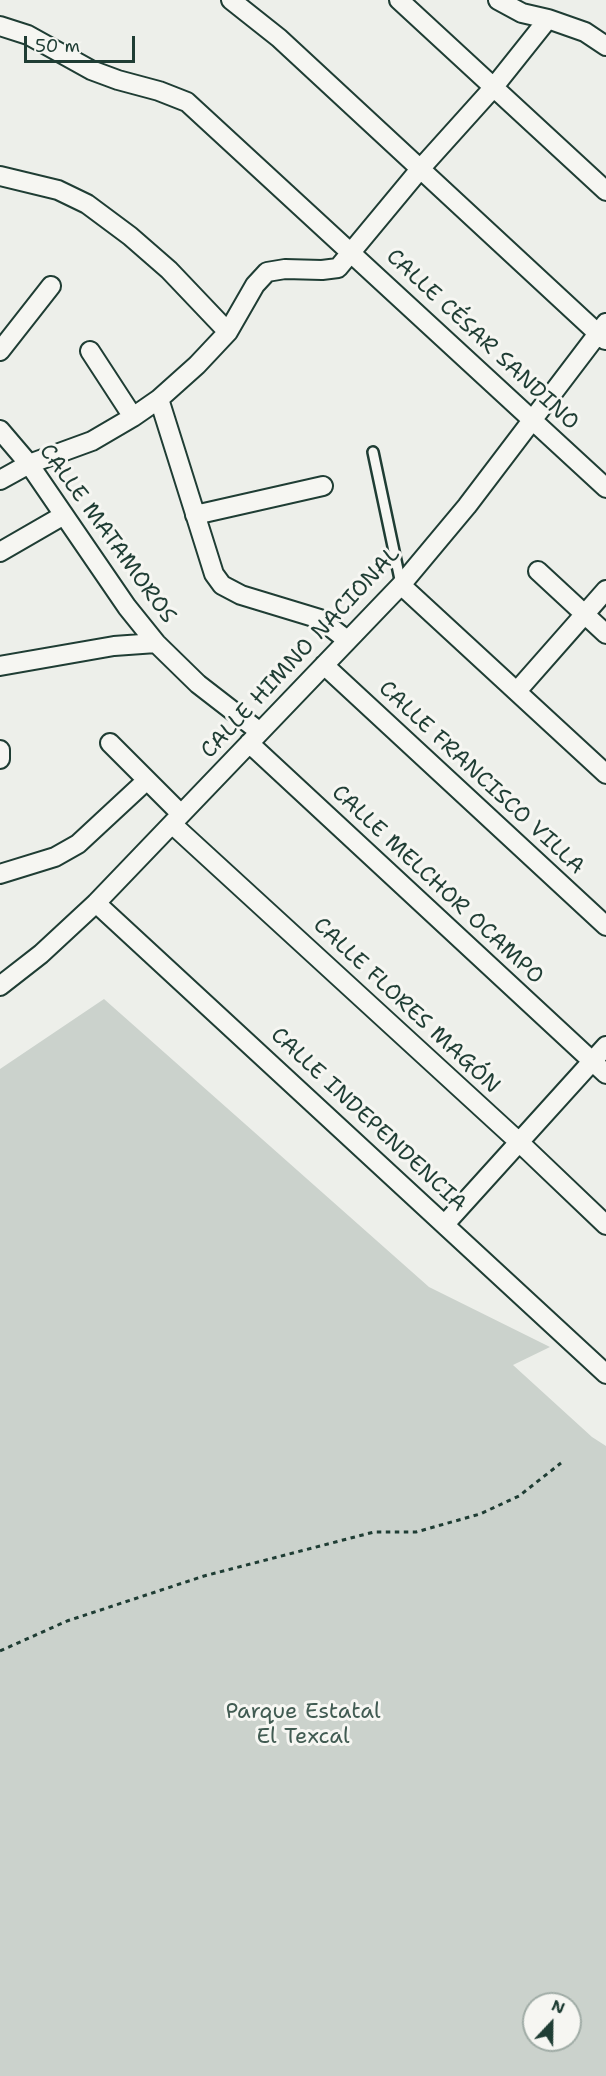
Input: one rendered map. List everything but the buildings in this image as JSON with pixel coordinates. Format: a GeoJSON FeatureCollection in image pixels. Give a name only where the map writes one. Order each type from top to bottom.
{"type":"FeatureCollection","features":[{"type":"Feature","properties":{"kind":"street"},"geometry":{"type":"LineString","coordinates":[[231,0],[279,38],[603,333]]}},
{"type":"Feature","properties":{"kind":"street"},"geometry":{"type":"LineString","coordinates":[[399,0],[606,191]]}},
{"type":"Feature","properties":{"kind":"street"},"geometry":{"type":"LineString","coordinates":[[498,0],[522,13],[585,32],[606,46]]}},
{"type":"Feature","properties":{"kind":"street"},"geometry":{"type":"LineString","coordinates":[[0,480],[29,464],[92,441],[134,417],[159,399],[197,365],[228,332],[255,285],[267,272],[285,269],[338,268],[421,168],[493,88],[548,19]]}},
{"type":"Feature","properties":{"kind":"street","name":"CALLE CÉSAR SANDINO"},"geometry":{"type":"LineString","coordinates":[[0,26],[28,35],[91,70],[187,102],[606,488]]}},
{"type":"Feature","properties":{"kind":"street"},"geometry":{"type":"LineString","coordinates":[[0,176],[58,190],[87,204],[130,236],[169,270],[228,332]]}},
{"type":"Feature","properties":{"kind":"street"},"geometry":{"type":"LineString","coordinates":[[0,351],[51,286]]}},
{"type":"Feature","properties":{"kind":"street","name":"CALLE HIMNO NACIONAL"},"geometry":{"type":"LineString","coordinates":[[0,986],[41,954],[96,903],[401,585],[467,506],[532,419],[603,333]]}},
{"type":"Feature","properties":{"kind":"street"},"geometry":{"type":"LineString","coordinates":[[90,351],[134,417]]}},
{"type":"Feature","properties":{"kind":"street"},"geometry":{"type":"LineString","coordinates":[[159,399],[214,574],[222,585],[242,595],[320,619],[347,640]]}},
{"type":"Feature","properties":{"kind":"street","name":"CALLE MATAMOROS"},"geometry":{"type":"LineString","coordinates":[[0,430],[29,464],[127,607],[156,643],[254,738]]}},
{"type":"Feature","properties":{"kind":"street"},"geometry":{"type":"LineString","coordinates":[[195,515],[323,486]]}},
{"type":"Feature","properties":{"kind":"street"},"geometry":{"type":"LineString","coordinates":[[0,552],[64,515]]}},
{"type":"Feature","properties":{"kind":"street"},"geometry":{"type":"LineString","coordinates":[[538,571],[606,634]]}},
{"type":"Feature","properties":{"kind":"street"},"geometry":{"type":"LineString","coordinates":[[401,585],[606,774]]}},
{"type":"Feature","properties":{"kind":"street"},"geometry":{"type":"LineString","coordinates":[[517,691],[606,590]]}},
{"type":"Feature","properties":{"kind":"street"},"geometry":{"type":"LineString","coordinates":[[0,666],[114,646],[156,643]]}},
{"type":"Feature","properties":{"kind":"street","name":"CALLE FRANCISCO VILLA"},"geometry":{"type":"LineString","coordinates":[[324,665],[606,926]]}},
{"type":"Feature","properties":{"kind":"street","name":"CALLE MELCHOR OCAMPO"},"geometry":{"type":"LineString","coordinates":[[254,738],[606,1074]]}},
{"type":"Feature","properties":{"kind":"street","name":"CALLE FLORES MAGÓN"},"geometry":{"type":"LineString","coordinates":[[110,743],[147,780],[177,819],[606,1225]]}},
{"type":"Feature","properties":{"kind":"street"},"geometry":{"type":"LineString","coordinates":[[0,750],[0,759]]}},
{"type":"Feature","properties":{"kind":"street"},"geometry":{"type":"LineString","coordinates":[[0,874],[55,857],[78,843],[147,780]]}},
{"type":"Feature","properties":{"kind":"street","name":"CALLE INDEPENDENCIA"},"geometry":{"type":"LineString","coordinates":[[96,903],[606,1374]]}},
{"type":"Feature","properties":{"kind":"street"},"geometry":{"type":"LineString","coordinates":[[446,1224],[606,1046]]}},
{"type":"Feature","properties":{"kind":"lane"},"geometry":{"type":"LineString","coordinates":[[373,452],[401,585]]}},
{"type":"Feature","properties":{"kind":"path"},"geometry":{"type":"LineString","coordinates":[[0,1650],[67,1622],[204,1576],[374,1532],[416,1532],[480,1514],[519,1496],[561,1463]]}},
{"type":"Feature","properties":{"kind":"green space","name":"Parque Estatal El Texcal"},"geometry":{"type":"Polygon","coordinates":[[[104,999],[429,1287],[550,1347],[513,1365],[592,1437],[606,1446],[606,2076],[0,2076],[0,1069],[104,999]]]}}]}
